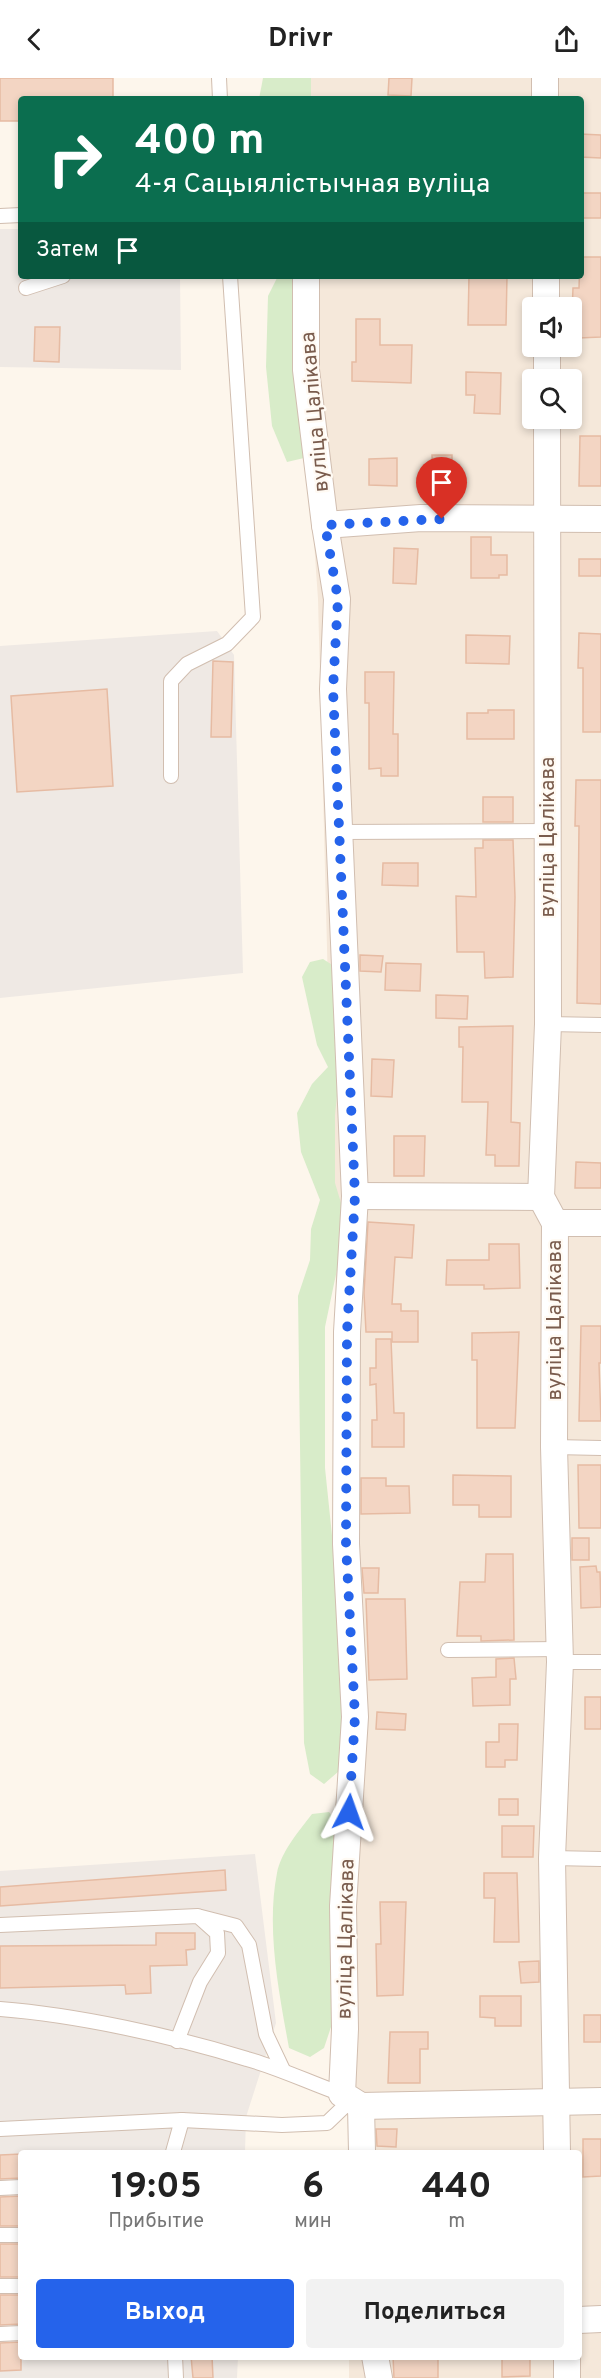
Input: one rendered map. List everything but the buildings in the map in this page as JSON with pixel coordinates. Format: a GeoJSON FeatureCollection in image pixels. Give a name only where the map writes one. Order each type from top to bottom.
{"type":"FeatureCollection","features":[{"type":"Feature","properties":{"kind":"street"},"geometry":{"type":"LineString","coordinates":[[545,78],[545,96]]}},
{"type":"Feature","properties":{"kind":"street","name":"вуліца Цалікава"},"geometry":{"type":"LineString","coordinates":[[306,279],[306,369],[325,525],[338,599],[333,689],[355,1196],[347,1332],[346,1509],[355,1717],[343,1906],[345,2028],[351,2100],[362,2150]]}},
{"type":"Feature","properties":{"kind":"street"},"geometry":{"type":"LineString","coordinates":[[546,279],[546,297]]}},
{"type":"Feature","properties":{"kind":"street","name":"вуліца Цалікава"},"geometry":{"type":"LineString","coordinates":[[547,429],[548,1024],[541,1197],[555,1223],[554,1447],[560,1655],[552,1858],[554,2100],[557,2150]]}},
{"type":"Feature","properties":{"kind":"street"},"geometry":{"type":"LineString","coordinates":[[325,525],[421,519],[601,519]]}},
{"type":"Feature","properties":{"kind":"street"},"geometry":{"type":"LineString","coordinates":[[355,1196],[541,1197]]}},
{"type":"Feature","properties":{"kind":"street"},"geometry":{"type":"LineString","coordinates":[[555,1223],[601,1223]]}},
{"type":"Feature","properties":{"kind":"street"},"geometry":{"type":"LineString","coordinates":[[351,2100],[601,2101]]}},
{"type":"Feature","properties":{"kind":"street"},"geometry":{"type":"LineString","coordinates":[[582,2320],[601,2319]]}},
{"type":"Feature","properties":{"kind":"street"},"geometry":{"type":"LineString","coordinates":[[376,2360],[379,2378]]}},
{"type":"Feature","properties":{"kind":"street"},"geometry":{"type":"LineString","coordinates":[[567,2360],[567,2378]]}},
{"type":"Feature","properties":{"kind":"lane"},"geometry":{"type":"LineString","coordinates":[[219,78],[220,96]]}},
{"type":"Feature","properties":{"kind":"lane"},"geometry":{"type":"LineString","coordinates":[[0,216],[18,215]]}},
{"type":"Feature","properties":{"kind":"lane"},"geometry":{"type":"LineString","coordinates":[[26,288],[54,279]]}},
{"type":"Feature","properties":{"kind":"lane"},"geometry":{"type":"LineString","coordinates":[[171,776],[171,681],[187,664],[227,645],[254,617],[230,279]]}},
{"type":"Feature","properties":{"kind":"lane"},"geometry":{"type":"LineString","coordinates":[[340,832],[547,831]]}},
{"type":"Feature","properties":{"kind":"lane"},"geometry":{"type":"LineString","coordinates":[[548,1024],[601,1025]]}},
{"type":"Feature","properties":{"kind":"lane"},"geometry":{"type":"LineString","coordinates":[[554,1447],[601,1448]]}},
{"type":"Feature","properties":{"kind":"lane"},"geometry":{"type":"LineString","coordinates":[[448,1650],[560,1655],[601,1662]]}},
{"type":"Feature","properties":{"kind":"lane"},"geometry":{"type":"LineString","coordinates":[[552,1858],[601,1859]]}},
{"type":"Feature","properties":{"kind":"lane"},"geometry":{"type":"LineString","coordinates":[[0,1925],[198,1916],[236,1926],[249,1944],[266,2034],[283,2070]]}},
{"type":"Feature","properties":{"kind":"lane"},"geometry":{"type":"LineString","coordinates":[[177,2041],[200,1982],[218,1953],[217,1934],[198,1916]]}},
{"type":"Feature","properties":{"kind":"lane"},"geometry":{"type":"LineString","coordinates":[[0,2009],[40,2012],[177,2041],[283,2070],[351,2100],[327,2123],[282,2125],[182,2120],[0,2129]]}},
{"type":"Feature","properties":{"kind":"lane"},"geometry":{"type":"LineString","coordinates":[[174,2150],[182,2120]]}},
{"type":"Feature","properties":{"kind":"lane"},"geometry":{"type":"LineString","coordinates":[[0,2188],[18,2187]]}},
{"type":"Feature","properties":{"kind":"lane"},"geometry":{"type":"LineString","coordinates":[[0,2235],[18,2235]]}},
{"type":"Feature","properties":{"kind":"lane"},"geometry":{"type":"LineString","coordinates":[[0,2286],[18,2286]]}},
{"type":"Feature","properties":{"kind":"lane"},"geometry":{"type":"LineString","coordinates":[[0,2334],[18,2333]]}},
{"type":"Feature","properties":{"kind":"lane"},"geometry":{"type":"LineString","coordinates":[[175,2360],[176,2378]]}},
{"type":"Feature","properties":{"kind":"shaded area"},"geometry":{"type":"Polygon","coordinates":[[[298,78],[601,78],[601,2378],[349,2378],[349,2360],[582,2360],[582,2150],[349,2150],[340,1451],[318,599],[296,279],[584,279],[584,96],[298,96],[298,78]]]}},
{"type":"Feature","properties":{"kind":"shaded area"},"geometry":{"type":"Polygon","coordinates":[[[0,229],[18,229],[18,279],[180,279],[181,370],[0,367],[0,229]]]}},
{"type":"Feature","properties":{"kind":"shaded area"},"geometry":{"type":"Polygon","coordinates":[[[217,631],[234,655],[243,973],[0,998],[0,646],[217,631]]]}},
{"type":"Feature","properties":{"kind":"shaded area"},"geometry":{"type":"Polygon","coordinates":[[[255,1854],[276,2023],[246,2117],[245,2150],[18,2150],[18,2360],[238,2360],[237,2378],[0,2378],[0,1871],[255,1854]]]}},
{"type":"Feature","properties":{"kind":"green space"},"geometry":{"type":"Polygon","coordinates":[[[263,78],[311,78],[311,96],[260,96],[263,78]]]}},
{"type":"Feature","properties":{"kind":"green space"},"geometry":{"type":"Polygon","coordinates":[[[276,279],[303,279],[304,458],[287,462],[272,426],[266,367],[268,296],[276,279]]]}},
{"type":"Feature","properties":{"kind":"green space"},"geometry":{"type":"Polygon","coordinates":[[[323,959],[337,968],[340,1067],[335,1115],[335,1183],[344,1213],[339,1260],[325,1327],[325,1468],[348,1689],[339,1771],[324,1784],[310,1774],[304,1743],[298,1296],[310,1260],[311,1229],[320,1200],[301,1152],[297,1113],[312,1084],[328,1067],[317,1045],[302,977],[310,962],[323,959]]]}},
{"type":"Feature","properties":{"kind":"green space"},"geometry":{"type":"Polygon","coordinates":[[[329,1812],[339,1825],[332,2024],[324,2048],[310,2057],[289,2048],[275,1961],[274,1894],[279,1865],[291,1842],[312,1814],[329,1812]]]}},
{"type":"Feature","properties":{"kind":"route"},"geometry":{"type":"LineString","coordinates":[[349,1812],[355,1717],[346,1544],[347,1332],[355,1196],[333,689],[338,599],[325,525],[442,519]]}}]}
